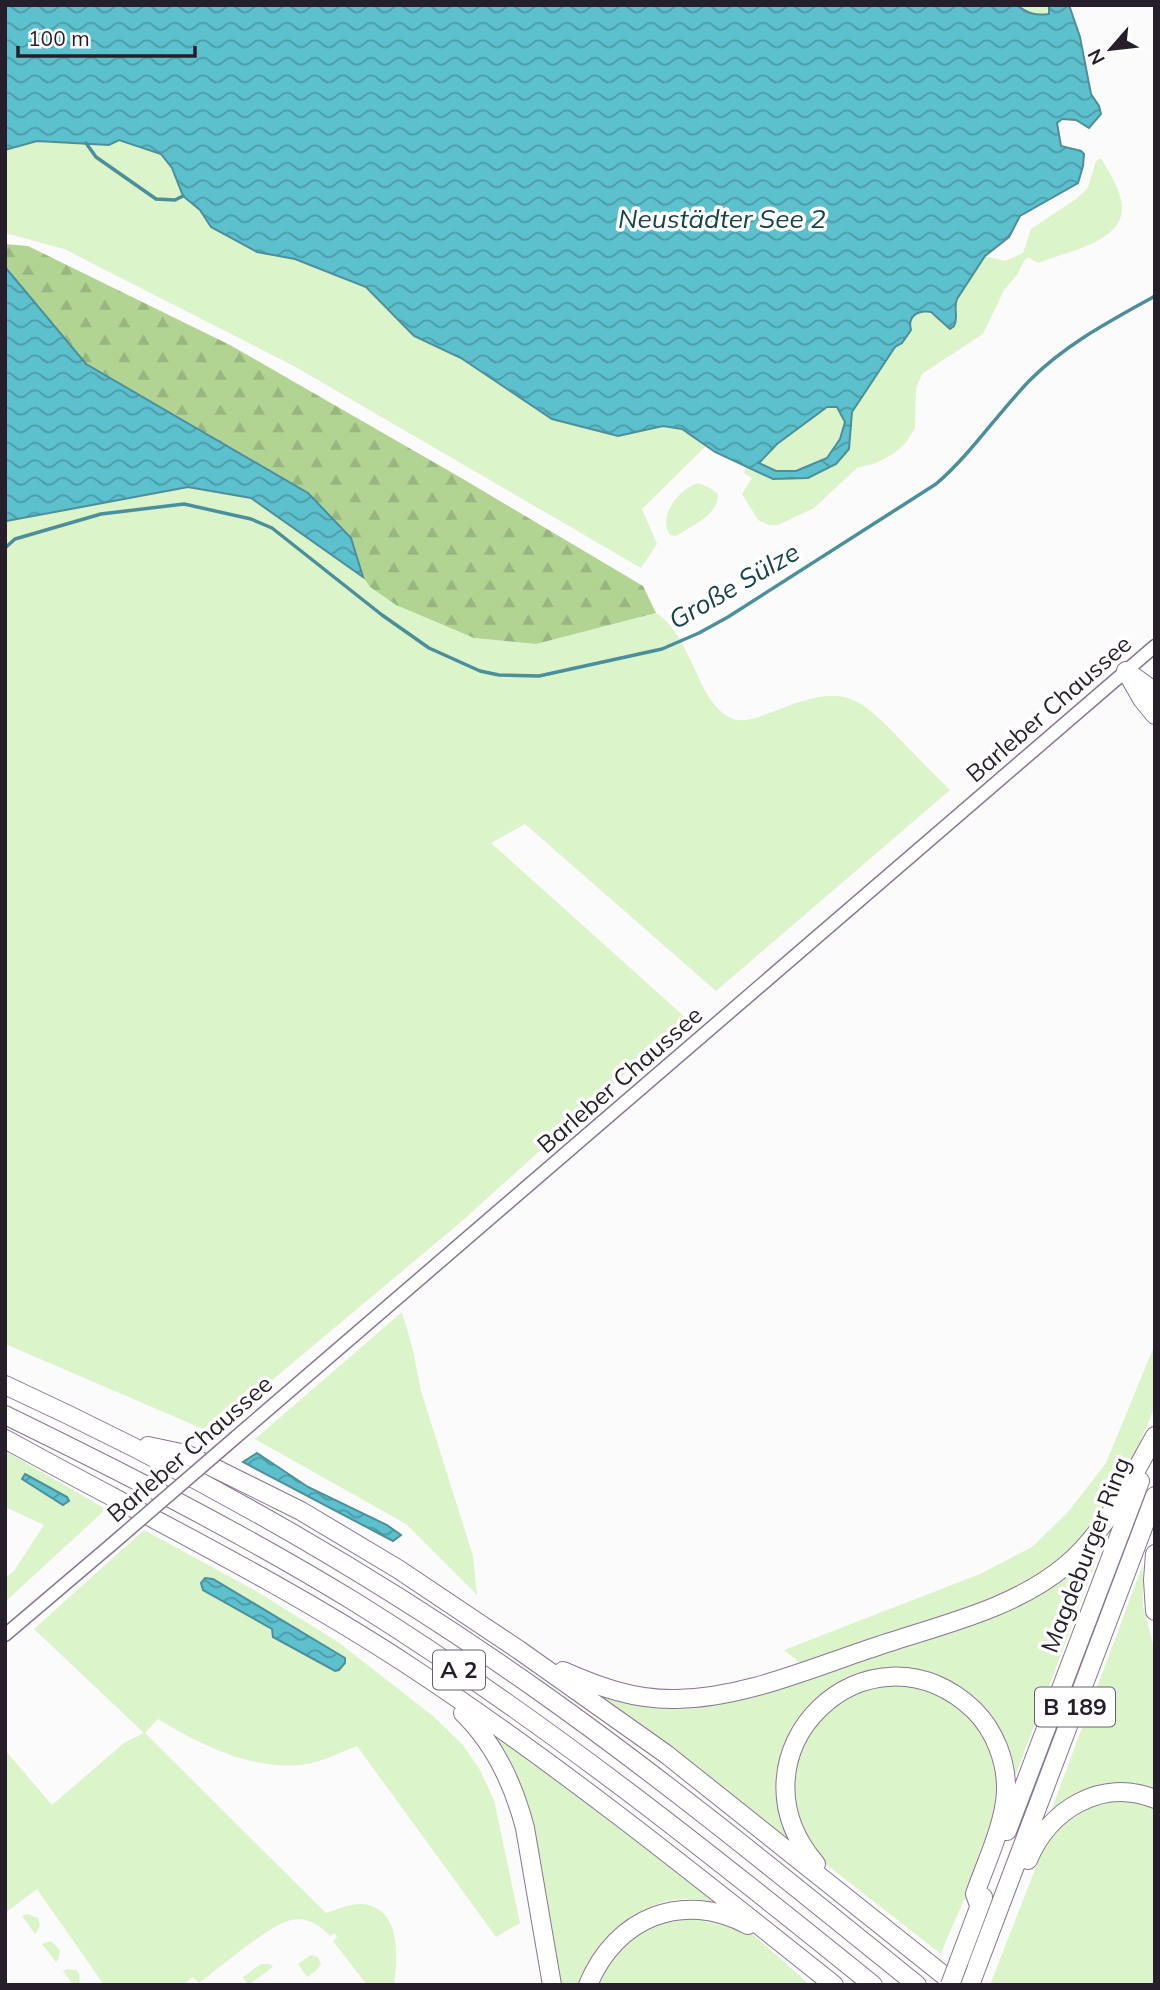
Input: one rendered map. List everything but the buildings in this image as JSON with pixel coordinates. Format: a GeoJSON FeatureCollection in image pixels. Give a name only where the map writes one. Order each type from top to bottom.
{"type":"FeatureCollection","features":[{"type":"Feature","properties":{"kind":"highway"},"geometry":{"type":"LineString","coordinates":[[1126,671],[1155,692]]}},
{"type":"Feature","properties":{"kind":"highway"},"geometry":{"type":"LineString","coordinates":[[1126,671],[1155,715]]}},
{"type":"Feature","properties":{"kind":"highway","name":"A 2"},"geometry":{"type":"LineString","coordinates":[[5,1385],[178,1469],[312,1544],[432,1619],[538,1690],[680,1795],[917,1985]]}},
{"type":"Feature","properties":{"kind":"highway","name":"A 2"},"geometry":{"type":"LineString","coordinates":[[5,1415],[144,1483],[239,1534],[433,1653],[628,1791],[873,1985]]}},
{"type":"Feature","properties":{"kind":"highway"},"geometry":{"type":"LineString","coordinates":[[519,1650],[606,1689],[647,1698],[706,1697],[785,1677],[985,1609],[1020,1595],[1052,1575],[1082,1550],[1099,1530],[1155,1436]]}},
{"type":"Feature","properties":{"kind":"highway"},"geometry":{"type":"LineString","coordinates":[[5,1439],[308,1604],[411,1667],[611,1809],[834,1985]]}},
{"type":"Feature","properties":{"kind":"highway"},"geometry":{"type":"LineString","coordinates":[[121,1440],[186,1454],[283,1502],[368,1549],[519,1650],[666,1754],[956,1985]]}},
{"type":"Feature","properties":{"kind":"highway","name":"Magdeburger Ring"},"geometry":{"type":"LineString","coordinates":[[950,1985],[1155,1442]]}},
{"type":"Feature","properties":{"kind":"highway","name":"Magdeburger Ring"},"geometry":{"type":"LineString","coordinates":[[972,1979],[1155,1496]]}},
{"type":"Feature","properties":{"kind":"highway"},"geometry":{"type":"LineString","coordinates":[[1155,1553],[1155,1611]]}},
{"type":"Feature","properties":{"kind":"highway"},"geometry":{"type":"LineString","coordinates":[[411,1667],[478,1728],[508,1779],[525,1828],[552,1985]]}},
{"type":"Feature","properties":{"kind":"highway"},"geometry":{"type":"LineString","coordinates":[[855,1904],[821,1870],[798,1838],[790,1820],[786,1800],[787,1765],[796,1736],[818,1708],[845,1688],[888,1677],[919,1679],[955,1695],[978,1715],[998,1745],[1004,1768],[1006,1794],[999,1824],[975,1894],[979,1905]]}},
{"type":"Feature","properties":{"kind":"highway"},"geometry":{"type":"LineString","coordinates":[[995,1919],[1010,1908],[1034,1845],[1059,1814],[1081,1801],[1102,1794],[1133,1793],[1155,1800]]}},
{"type":"Feature","properties":{"kind":"highway"},"geometry":{"type":"LineString","coordinates":[[588,1985],[605,1954],[627,1931],[646,1920],[671,1911],[700,1909],[728,1915],[791,1951]]}},
{"type":"Feature","properties":{"kind":"street","name":"Barleber Chaussee"},"geometry":{"type":"LineString","coordinates":[[5,1635],[1155,646]]}},
{"type":"Feature","properties":{"kind":"green space"},"geometry":{"type":"Polygon","coordinates":[[[1017,5],[1049,5],[1049,14],[1036,15],[1017,5]]]}},
{"type":"Feature","properties":{"kind":"green space"},"geometry":{"type":"Polygon","coordinates":[[[119,140],[161,153],[172,168],[183,196],[200,210],[212,227],[257,252],[295,259],[366,287],[414,336],[461,358],[552,419],[618,436],[664,426],[682,429],[707,445],[642,509],[657,544],[641,568],[292,365],[64,249],[5,233],[5,150],[37,141],[109,145],[119,140]]]}},
{"type":"Feature","properties":{"kind":"green space"},"geometry":{"type":"Polygon","coordinates":[[[1101,158],[1119,193],[1122,209],[1118,222],[1110,233],[1082,248],[1038,263],[1028,257],[1024,261],[1017,275],[1004,290],[983,334],[922,374],[916,388],[915,428],[905,444],[893,454],[876,463],[857,468],[814,508],[778,525],[769,525],[758,520],[742,494],[752,478],[744,473],[746,466],[773,479],[836,464],[852,412],[895,347],[902,343],[911,330],[910,320],[913,314],[925,313],[954,326],[957,299],[985,256],[1005,261],[1023,253],[1031,229],[1088,188],[1096,161],[1101,158]]]}},
{"type":"Feature","properties":{"kind":"green space"},"geometry":{"type":"Polygon","coordinates":[[[5,244],[28,246],[230,345],[643,586],[656,613],[536,644],[474,638],[396,605],[370,587],[363,577],[351,538],[308,493],[86,364],[5,267],[5,244]]]}},
{"type":"Feature","properties":{"kind":"green space"},"geometry":{"type":"Polygon","coordinates":[[[827,407],[837,407],[845,422],[840,439],[827,458],[796,471],[776,471],[758,463],[777,444],[827,407]]]}},
{"type":"Feature","properties":{"kind":"green space"},"geometry":{"type":"Polygon","coordinates":[[[698,483],[718,494],[714,508],[696,524],[676,536],[670,535],[666,520],[672,504],[684,491],[698,483]]]}},
{"type":"Feature","properties":{"kind":"green space"},"geometry":{"type":"Polygon","coordinates":[[[188,487],[251,498],[363,577],[370,587],[396,605],[474,638],[536,644],[656,613],[679,637],[711,700],[733,719],[752,719],[804,700],[835,696],[847,698],[859,703],[883,722],[950,790],[716,991],[525,824],[491,843],[686,1018],[461,1222],[210,1432],[5,1344],[5,522],[188,487]]]}},
{"type":"Feature","properties":{"kind":"green space"},"geometry":{"type":"Polygon","coordinates":[[[402,1312],[421,1391],[473,1556],[477,1595],[406,1524],[255,1439],[402,1312]]]}},
{"type":"Feature","properties":{"kind":"green space"},"geometry":{"type":"Polygon","coordinates":[[[1155,1344],[1155,1406],[1124,1481],[1109,1509],[1064,1560],[1006,1596],[804,1666],[784,1650],[980,1574],[1032,1547],[1068,1512],[1106,1463],[1155,1344]]]}},
{"type":"Feature","properties":{"kind":"green space"},"geometry":{"type":"Polygon","coordinates":[[[5,1451],[106,1509],[5,1602],[5,1578],[14,1571],[44,1525],[5,1507],[5,1451]]]}},
{"type":"Feature","properties":{"kind":"green space"},"geometry":{"type":"Polygon","coordinates":[[[144,1530],[256,1591],[338,1642],[433,1716],[462,1744],[479,1768],[494,1800],[520,1923],[496,1937],[357,1746],[316,1762],[275,1765],[254,1762],[213,1748],[158,1719],[145,1733],[326,1913],[358,1904],[380,1910],[387,1918],[395,1939],[394,1985],[367,1985],[333,1941],[337,1937],[335,1933],[330,1936],[313,1923],[297,1919],[282,1923],[271,1930],[199,1983],[193,1977],[183,1985],[104,1985],[37,1889],[5,1913],[5,1750],[52,1805],[124,1743],[144,1733],[34,1629],[144,1530]],[[213,1579],[272,1630],[274,1637],[345,1663],[345,1657],[213,1579]]]}},
{"type":"Feature","properties":{"kind":"green space"},"geometry":{"type":"Polygon","coordinates":[[[1103,1538],[1014,1779],[991,1727],[973,1698],[937,1677],[900,1669],[865,1672],[834,1685],[808,1707],[790,1735],[779,1767],[779,1802],[789,1838],[787,1840],[573,1681],[665,1706],[995,1613],[1103,1538]]]}},
{"type":"Feature","properties":{"kind":"green space"},"geometry":{"type":"Polygon","coordinates":[[[1143,1564],[1143,1606],[1155,1652],[1155,1790],[1141,1786],[1100,1786],[1074,1795],[1051,1811],[1143,1564]]]}},
{"type":"Feature","properties":{"kind":"green space"},"geometry":{"type":"Polygon","coordinates":[[[892,1684],[925,1689],[950,1701],[979,1729],[992,1756],[997,1784],[995,1813],[976,1872],[941,1954],[827,1865],[802,1830],[792,1794],[797,1753],[819,1718],[857,1691],[892,1684]]]}},
{"type":"Feature","properties":{"kind":"green space"},"geometry":{"type":"Polygon","coordinates":[[[493,1732],[722,1905],[699,1899],[676,1900],[655,1905],[635,1915],[617,1929],[588,1964],[579,1985],[561,1985],[529,1805],[493,1732]]]}},
{"type":"Feature","properties":{"kind":"green space"},"geometry":{"type":"Polygon","coordinates":[[[1123,1800],[1155,1808],[1155,1985],[990,1985],[1045,1844],[1078,1812],[1110,1801],[1123,1800]]]}},
{"type":"Feature","properties":{"kind":"green space"},"geometry":{"type":"Polygon","coordinates":[[[27,1914],[38,1918],[40,1926],[35,1934],[22,1916],[27,1914]]]}},
{"type":"Feature","properties":{"kind":"green space"},"geometry":{"type":"Polygon","coordinates":[[[703,1916],[749,1931],[810,1985],[595,1985],[629,1937],[659,1921],[703,1916]]]}},
{"type":"Feature","properties":{"kind":"green space"},"geometry":{"type":"Polygon","coordinates":[[[51,1941],[60,1950],[56,1962],[42,1944],[51,1941]]]}},
{"type":"Feature","properties":{"kind":"green space"},"geometry":{"type":"Polygon","coordinates":[[[311,1955],[318,1957],[321,1964],[307,1977],[298,1964],[311,1955]]]}},
{"type":"Feature","properties":{"kind":"green space"},"geometry":{"type":"Polygon","coordinates":[[[261,1964],[270,1964],[273,1967],[248,1985],[243,1977],[261,1964]]]}},
{"type":"Feature","properties":{"kind":"green space"},"geometry":{"type":"Polygon","coordinates":[[[67,1969],[79,1973],[80,1985],[73,1985],[63,1971],[67,1969]]]}},
{"type":"Feature","properties":{"kind":"water","name":"Neustädter See 2"},"geometry":{"type":"Polygon","coordinates":[[[5,5],[1017,5],[1040,15],[1049,14],[1049,5],[1069,5],[1080,37],[1091,94],[1101,114],[1089,128],[1076,120],[1062,119],[1057,123],[1061,146],[1084,154],[1078,183],[1020,216],[1009,237],[985,256],[957,299],[954,326],[950,329],[931,312],[918,313],[912,317],[911,330],[902,343],[895,347],[852,412],[849,449],[836,464],[808,478],[773,479],[715,452],[682,429],[663,426],[618,436],[552,419],[461,358],[414,336],[366,287],[295,259],[257,252],[211,227],[200,210],[183,196],[172,168],[161,154],[119,140],[109,145],[37,141],[5,150],[5,5]],[[827,407],[777,444],[759,463],[776,471],[796,471],[827,458],[840,439],[845,422],[837,407],[827,407]]]}},
{"type":"Feature","properties":{"kind":"water"},"geometry":{"type":"Polygon","coordinates":[[[5,267],[86,364],[308,493],[351,538],[363,577],[251,498],[188,487],[7,521],[5,267]]]}},
{"type":"Feature","properties":{"kind":"water"},"geometry":{"type":"Polygon","coordinates":[[[257,1453],[308,1487],[387,1525],[401,1535],[393,1541],[243,1462],[257,1453]]]}},
{"type":"Feature","properties":{"kind":"water"},"geometry":{"type":"Polygon","coordinates":[[[25,1474],[67,1497],[69,1501],[63,1505],[22,1479],[25,1474]]]}},
{"type":"Feature","properties":{"kind":"water"},"geometry":{"type":"Polygon","coordinates":[[[205,1578],[213,1579],[345,1658],[345,1663],[335,1671],[273,1637],[272,1629],[203,1590],[201,1583],[205,1578]]]}},
{"type":"Feature","properties":{"kind":"waterway"},"geometry":{"type":"LineString","coordinates":[[86,143],[96,157],[156,199],[175,200],[183,196]]}},
{"type":"Feature","properties":{"kind":"waterway","name":"Große Sülze"},"geometry":{"type":"LineString","coordinates":[[5,548],[15,539],[101,514],[184,504],[251,519],[272,528],[382,615],[429,648],[480,671],[499,675],[539,676],[662,649],[728,617],[936,484],[1044,367],[1089,334],[1155,296]]}}]}
